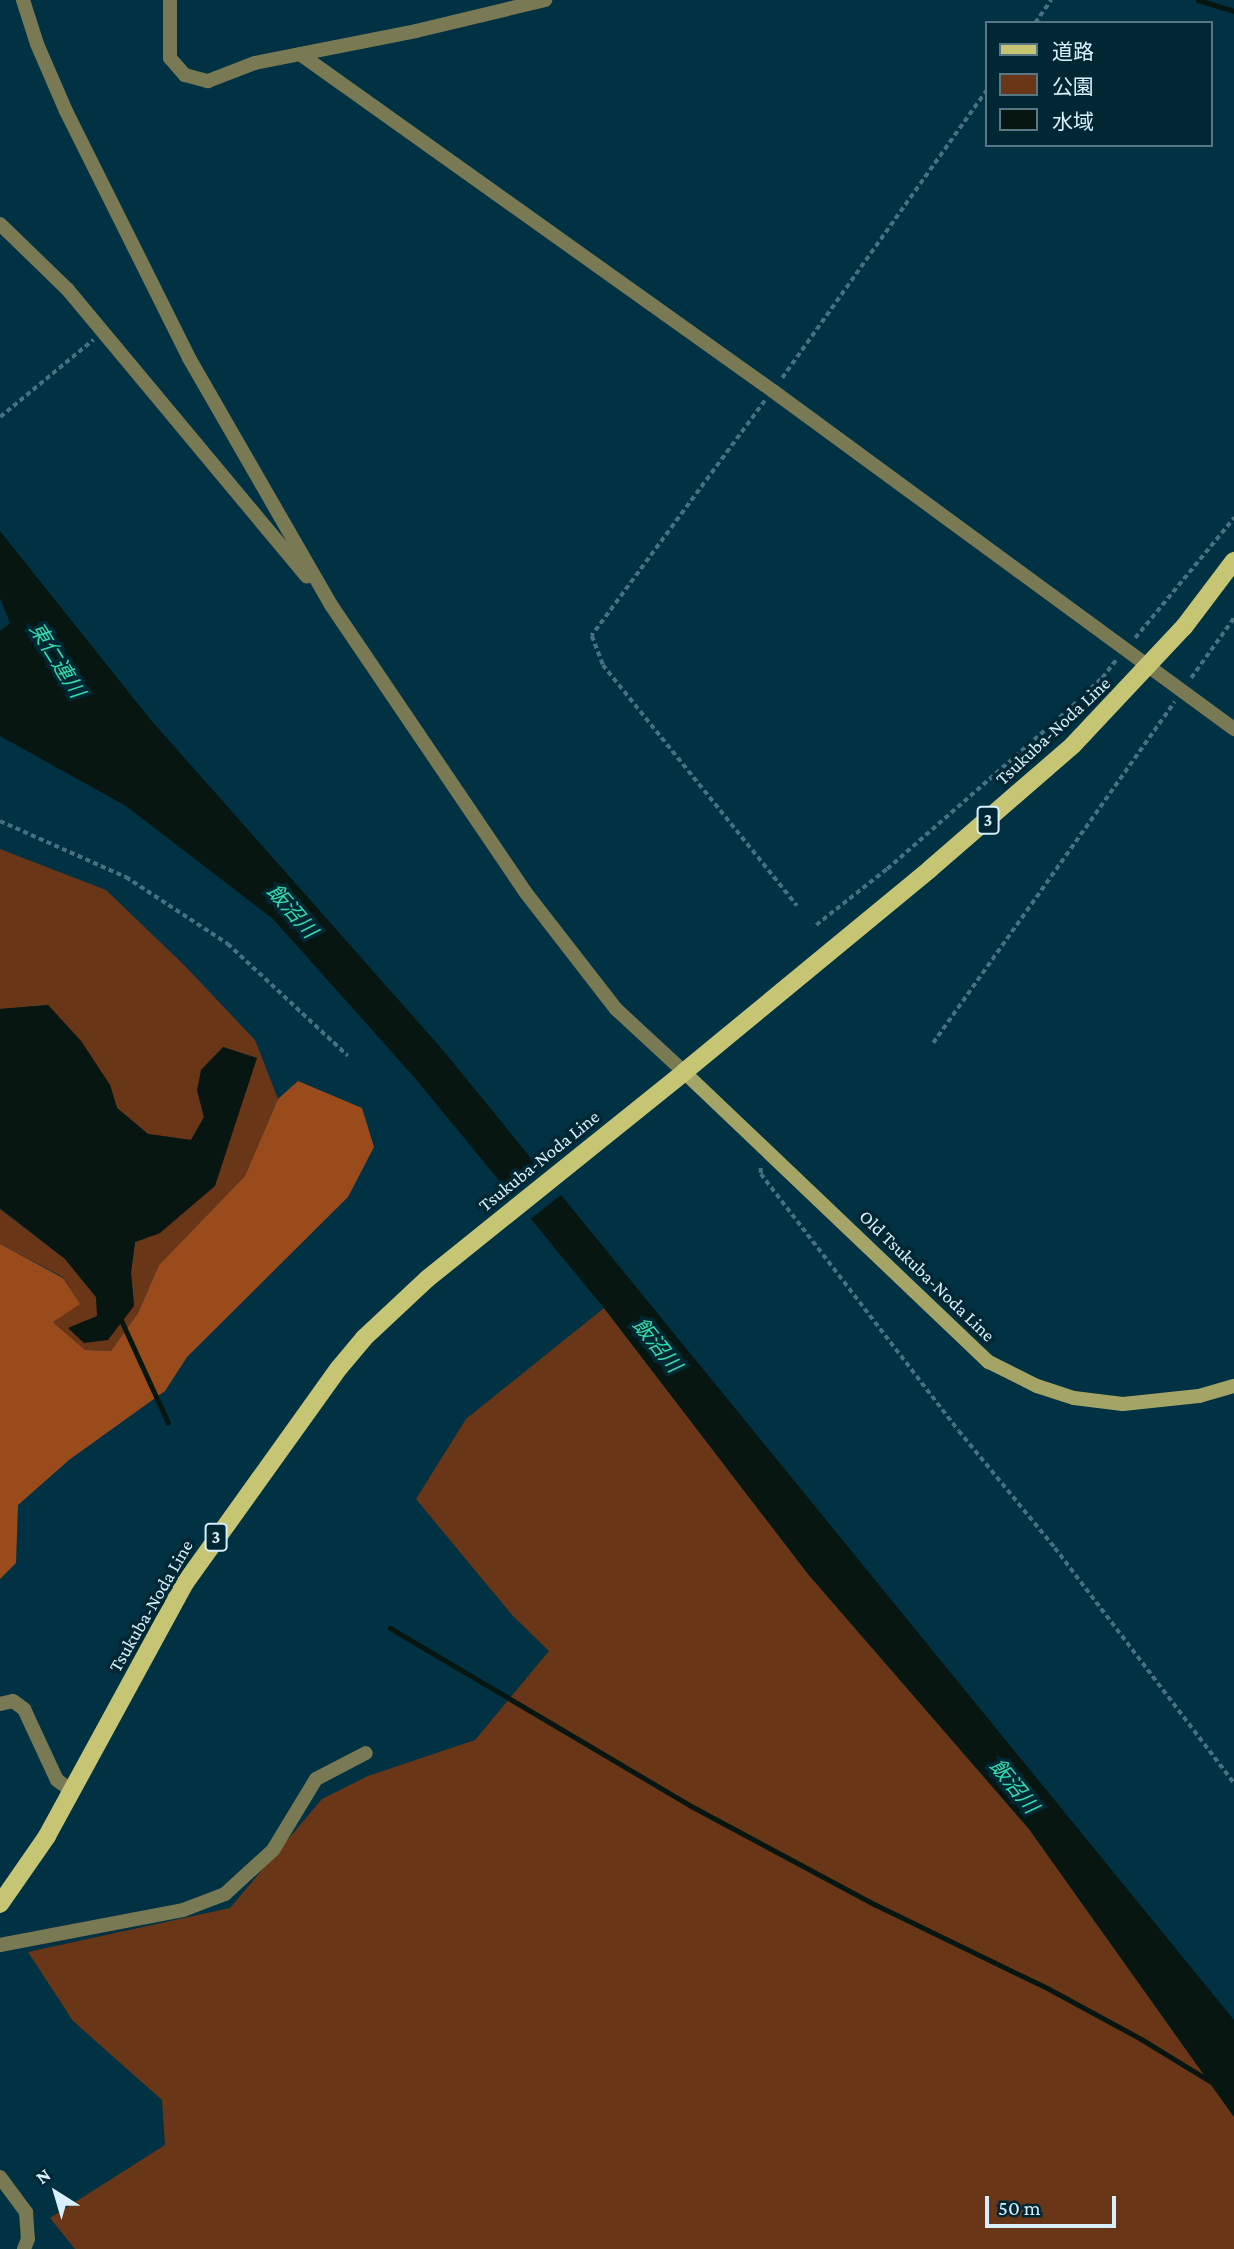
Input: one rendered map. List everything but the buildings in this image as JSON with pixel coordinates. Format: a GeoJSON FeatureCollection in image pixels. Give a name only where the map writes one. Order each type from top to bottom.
{"type":"FeatureCollection","features":[{"type":"Feature","properties":{"kind":"main road","name":"Tsukuba-Noda Line"},"geometry":{"type":"LineString","coordinates":[[0,1904],[47,1836],[185,1583],[339,1368],[392,1309],[930,869],[1073,745],[1184,628],[1234,561]]}},
{"type":"Feature","properties":{"kind":"street"},"geometry":{"type":"LineString","coordinates":[[23,0],[37,44],[65,111],[189,358],[331,605],[526,893],[615,1009],[684,1072]]}},
{"type":"Feature","properties":{"kind":"street"},"geometry":{"type":"LineString","coordinates":[[170,0],[170,58],[185,75],[208,81],[255,63],[416,31],[545,0]]}},
{"type":"Feature","properties":{"kind":"street"},"geometry":{"type":"LineString","coordinates":[[300,54],[773,391],[1234,729]]}},
{"type":"Feature","properties":{"kind":"street"},"geometry":{"type":"LineString","coordinates":[[0,224],[68,290],[331,605]]}},
{"type":"Feature","properties":{"kind":"street","name":"Old Tsukuba-Noda Line"},"geometry":{"type":"LineString","coordinates":[[684,1072],[989,1362],[1037,1386],[1074,1398],[1123,1404],[1199,1396],[1234,1386]]}},
{"type":"Feature","properties":{"kind":"street"},"geometry":{"type":"LineString","coordinates":[[0,1704],[13,1701],[24,1709],[57,1780],[72,1791]]}},
{"type":"Feature","properties":{"kind":"street"},"geometry":{"type":"LineString","coordinates":[[0,1945],[183,1910],[225,1894],[273,1850],[316,1779],[366,1753]]}},
{"type":"Feature","properties":{"kind":"street"},"geometry":{"type":"LineString","coordinates":[[0,2177],[26,2212],[28,2239],[24,2249]]}},
{"type":"Feature","properties":{"kind":"path"},"geometry":{"type":"LineString","coordinates":[[1036,21],[1051,0]]}},
{"type":"Feature","properties":{"kind":"path"},"geometry":{"type":"LineString","coordinates":[[797,905],[603,664],[592,636],[773,391],[986,91]]}},
{"type":"Feature","properties":{"kind":"path"},"geometry":{"type":"LineString","coordinates":[[0,417],[103,332]]}},
{"type":"Feature","properties":{"kind":"path"},"geometry":{"type":"LineString","coordinates":[[816,925],[887,869],[1102,678],[1234,518]]}},
{"type":"Feature","properties":{"kind":"path"},"geometry":{"type":"LineString","coordinates":[[933,1043],[1234,618]]}},
{"type":"Feature","properties":{"kind":"path"},"geometry":{"type":"LineString","coordinates":[[0,821],[126,877],[228,944],[348,1056]]}},
{"type":"Feature","properties":{"kind":"path"},"geometry":{"type":"LineString","coordinates":[[758,1141],[761,1174],[959,1431],[1055,1548],[1234,1783]]}},
{"type":"Feature","properties":{"kind":"green space"},"geometry":{"type":"Polygon","coordinates":[[[0,849],[106,890],[184,965],[255,1040],[278,1099],[245,1176],[159,1265],[138,1313],[111,1351],[85,1350],[52,1321],[79,1304],[63,1277],[0,1244],[0,1209],[65,1259],[96,1297],[98,1316],[69,1328],[134,1306],[131,1272],[135,1242],[160,1233],[257,1058],[223,1047],[197,1090],[204,1117],[191,1140],[148,1134],[117,1108],[110,1085],[81,1041],[48,1005],[0,1009],[0,849]]]}},
{"type":"Feature","properties":{"kind":"green space"},"geometry":{"type":"Polygon","coordinates":[[[604,1308],[808,1574],[1029,1829],[1234,2117],[1234,2249],[75,2249],[50,2218],[165,2145],[162,2100],[73,2021],[28,1952],[230,1908],[322,1799],[368,1776],[475,1740],[549,1651],[512,1615],[416,1499],[466,1419],[604,1308]]]}},
{"type":"Feature","properties":{"kind":"shaded area"},"geometry":{"type":"Polygon","coordinates":[[[298,1081],[362,1108],[374,1147],[348,1197],[187,1357],[165,1391],[69,1460],[18,1505],[16,1563],[0,1579],[0,1244],[63,1278],[80,1304],[53,1322],[85,1350],[111,1351],[138,1313],[159,1265],[245,1176],[278,1099],[298,1081]]]}},
{"type":"Feature","properties":{"kind":"water","name":"東仁連川"},"geometry":{"type":"Polygon","coordinates":[[[0,531],[150,719],[442,1049],[1234,2020],[1234,2117],[1029,1829],[808,1574],[604,1308],[414,1077],[273,919],[126,806],[0,736],[0,631],[10,623],[0,598],[0,531]]]}},
{"type":"Feature","properties":{"kind":"water"},"geometry":{"type":"Polygon","coordinates":[[[48,1005],[81,1041],[110,1085],[117,1108],[148,1134],[191,1140],[204,1117],[197,1090],[201,1070],[223,1047],[257,1058],[215,1186],[160,1233],[135,1242],[131,1272],[134,1306],[108,1340],[84,1343],[68,1328],[97,1316],[96,1297],[65,1259],[0,1208],[0,1009],[48,1005]]]}},
{"type":"Feature","properties":{"kind":"pier"},"geometry":{"type":"Polygon","coordinates":[[[538,1161],[563,1193],[528,1221],[503,1189],[538,1161]]]}},
{"type":"Feature","properties":{"kind":"waterway"},"geometry":{"type":"LineString","coordinates":[[1198,0],[1234,11]]}},
{"type":"Feature","properties":{"kind":"waterway","name":"飯沼川"},"geometry":{"type":"LineString","coordinates":[[120,1318],[168,1423]]}},
{"type":"Feature","properties":{"kind":"waterway","name":"飯沼川"},"geometry":{"type":"LineString","coordinates":[[390,1628],[691,1806],[876,1905],[1049,1989],[1141,2039],[1213,2083]]}}]}
